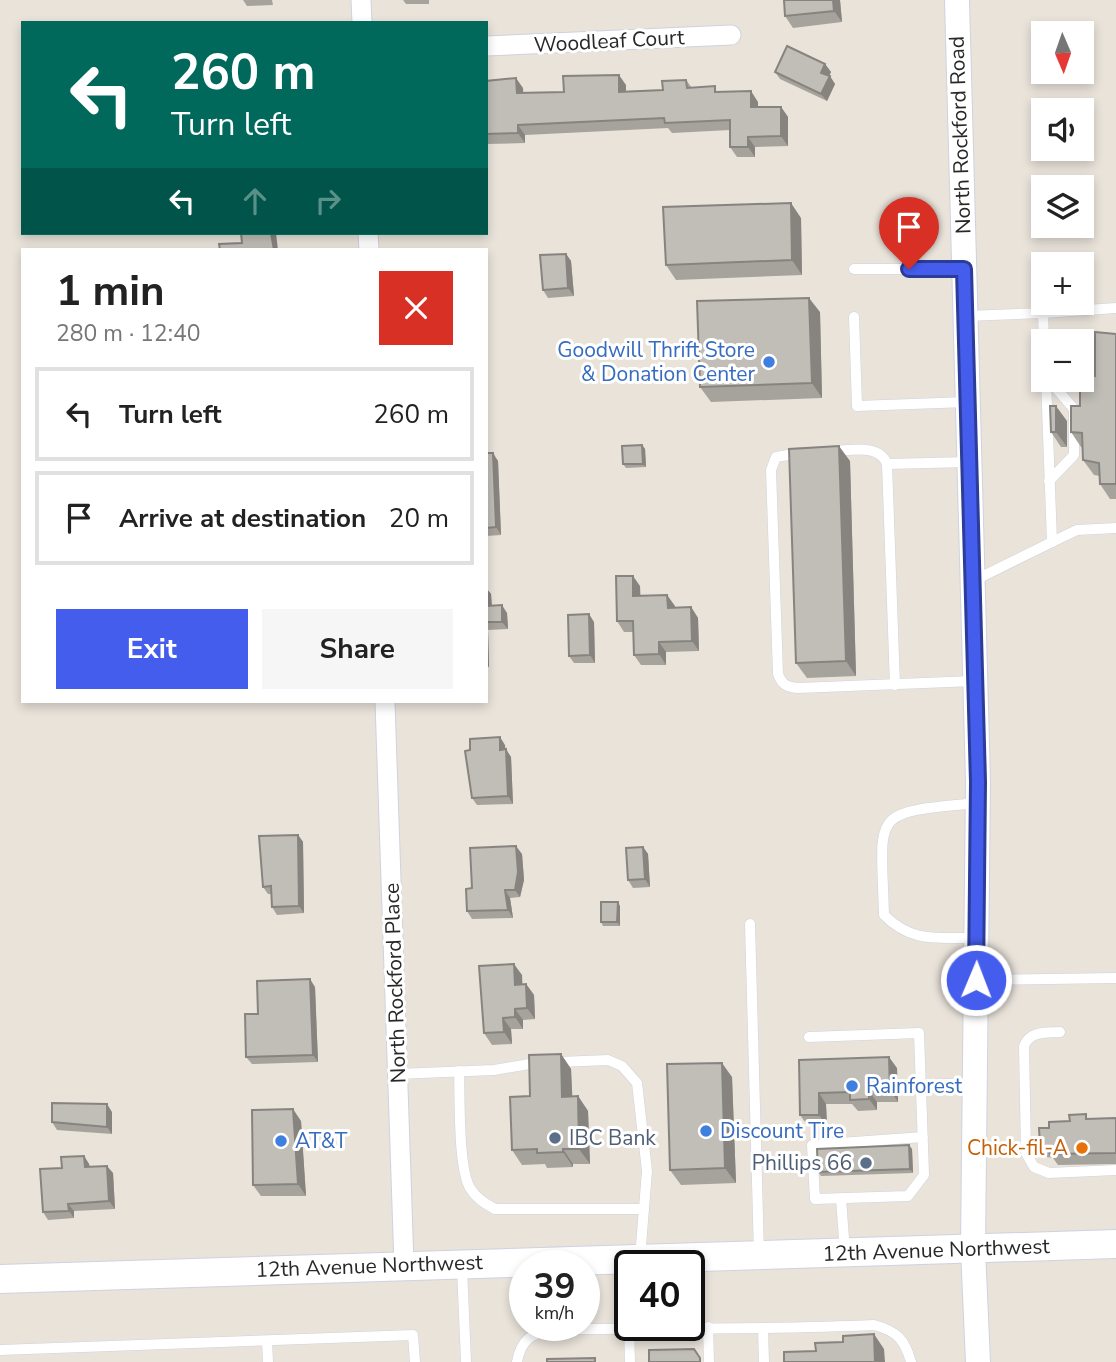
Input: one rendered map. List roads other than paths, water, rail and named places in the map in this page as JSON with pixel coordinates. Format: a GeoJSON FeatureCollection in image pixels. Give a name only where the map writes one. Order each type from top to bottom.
{"type":"FeatureCollection","features":[{"type":"Feature","properties":{"kind":"main road","name":"12th Avenue Northwest"},"geometry":{"type":"LineString","coordinates":[[705,1256],[1116,1244]]}},
{"type":"Feature","properties":{"kind":"main road","name":"12th Avenue Northwest"},"geometry":{"type":"LineString","coordinates":[[0,1279],[614,1259]]}},
{"type":"Feature","properties":{"kind":"street"},"geometry":{"type":"LineString","coordinates":[[361,0],[362,21]]}},
{"type":"Feature","properties":{"kind":"street","name":"North Rockford Road"},"geometry":{"type":"LineString","coordinates":[[957,0],[978,803],[973,1249],[978,1362]]}},
{"type":"Feature","properties":{"kind":"street","name":"Woodleaf Court"},"geometry":{"type":"LineString","coordinates":[[488,47],[731,35]]}},
{"type":"Feature","properties":{"kind":"street","name":"North Rockford Place"},"geometry":{"type":"LineString","coordinates":[[385,703],[404,1265]]}},
{"type":"Feature","properties":{"kind":"lane"},"geometry":{"type":"LineString","coordinates":[[854,269],[964,269]]}},
{"type":"Feature","properties":{"kind":"lane"},"geometry":{"type":"LineString","coordinates":[[1094,310],[1116,308]]}},
{"type":"Feature","properties":{"kind":"lane"},"geometry":{"type":"LineString","coordinates":[[965,316],[1031,313]]}},
{"type":"Feature","properties":{"kind":"lane"},"geometry":{"type":"LineString","coordinates":[[854,317],[857,405],[968,402]]}},
{"type":"Feature","properties":{"kind":"lane"},"geometry":{"type":"LineString","coordinates":[[1047,392],[1052,542]]}},
{"type":"Feature","properties":{"kind":"lane"},"geometry":{"type":"LineString","coordinates":[[1049,481],[1074,454],[1074,409],[1058,392]]}},
{"type":"Feature","properties":{"kind":"lane"},"geometry":{"type":"LineString","coordinates":[[821,452],[872,450],[880,454],[887,464],[895,685]]}},
{"type":"Feature","properties":{"kind":"lane"},"geometry":{"type":"LineString","coordinates":[[809,452],[783,453],[776,457],[771,470],[778,674],[788,687],[798,688],[975,681]]}},
{"type":"Feature","properties":{"kind":"lane"},"geometry":{"type":"LineString","coordinates":[[887,464],[969,462]]}},
{"type":"Feature","properties":{"kind":"lane"},"geometry":{"type":"LineString","coordinates":[[972,582],[1077,530],[1116,528]]}},
{"type":"Feature","properties":{"kind":"lane"},"geometry":{"type":"LineString","coordinates":[[976,938],[918,937],[899,931],[884,915],[881,834],[891,817],[907,809],[978,803]]}},
{"type":"Feature","properties":{"kind":"lane"},"geometry":{"type":"LineString","coordinates":[[750,924],[759,1255]]}},
{"type":"Feature","properties":{"kind":"lane"},"geometry":{"type":"LineString","coordinates":[[976,980],[1116,978]]}},
{"type":"Feature","properties":{"kind":"lane"},"geometry":{"type":"LineString","coordinates":[[1060,1032],[1033,1034],[1027,1038],[1024,1046],[1026,1153],[1034,1167],[1049,1173],[1116,1170]]}},
{"type":"Feature","properties":{"kind":"lane"},"geometry":{"type":"LineString","coordinates":[[809,1037],[919,1033],[925,1175],[908,1196],[815,1199],[812,1145],[923,1137]]}},
{"type":"Feature","properties":{"kind":"lane"},"geometry":{"type":"LineString","coordinates":[[398,1074],[608,1060],[622,1066],[637,1083],[647,1171],[641,1250]]}},
{"type":"Feature","properties":{"kind":"lane"},"geometry":{"type":"LineString","coordinates":[[459,1072],[464,1162],[468,1185],[478,1199],[495,1209],[644,1209]]}},
{"type":"Feature","properties":{"kind":"lane"},"geometry":{"type":"LineString","coordinates":[[921,1085],[975,1083]]}},
{"type":"Feature","properties":{"kind":"lane"},"geometry":{"type":"LineString","coordinates":[[841,1199],[845,1252]]}},
{"type":"Feature","properties":{"kind":"lane"},"geometry":{"type":"LineString","coordinates":[[462,1263],[466,1362]]}},
{"type":"Feature","properties":{"kind":"lane"},"geometry":{"type":"LineString","coordinates":[[709,1362],[708,1327],[763,1329],[874,1325],[892,1329],[903,1340],[911,1362]]}},
{"type":"Feature","properties":{"kind":"lane"},"geometry":{"type":"LineString","coordinates":[[517,1362],[522,1344],[533,1333],[554,1329],[614,1327]]}},
{"type":"Feature","properties":{"kind":"lane"},"geometry":{"type":"LineString","coordinates":[[763,1329],[764,1362]]}},
{"type":"Feature","properties":{"kind":"lane"},"geometry":{"type":"LineString","coordinates":[[0,1350],[413,1335],[415,1362]]}},
{"type":"Feature","properties":{"kind":"lane"},"geometry":{"type":"LineString","coordinates":[[267,1341],[268,1362]]}},
{"type":"Feature","properties":{"kind":"lane"},"geometry":{"type":"LineString","coordinates":[[629,1341],[630,1362]]}},
{"type":"Feature","properties":{"kind":"lane"},"geometry":{"type":"LineString","coordinates":[[25,1349],[26,1362]]}},
{"type":"Feature","properties":{"kind":"place","name":"Goodwill Thrift Store & Donation Center"},"geometry":{"type":"Point","coordinates":[769,362]}},
{"type":"Feature","properties":{"kind":"place","name":"Rainforest"},"geometry":{"type":"Point","coordinates":[852,1086]}},
{"type":"Feature","properties":{"kind":"place","name":"Discount Tire"},"geometry":{"type":"Point","coordinates":[706,1131]}},
{"type":"Feature","properties":{"kind":"place","name":"IBC Bank"},"geometry":{"type":"Point","coordinates":[555,1138]}},
{"type":"Feature","properties":{"kind":"place","name":"AT&T"},"geometry":{"type":"Point","coordinates":[281,1141]}},
{"type":"Feature","properties":{"kind":"place","name":"Chick-fil-A"},"geometry":{"type":"Point","coordinates":[1082,1148]}},
{"type":"Feature","properties":{"kind":"place","name":"Phillips 66"},"geometry":{"type":"Point","coordinates":[866,1163]}}]}
